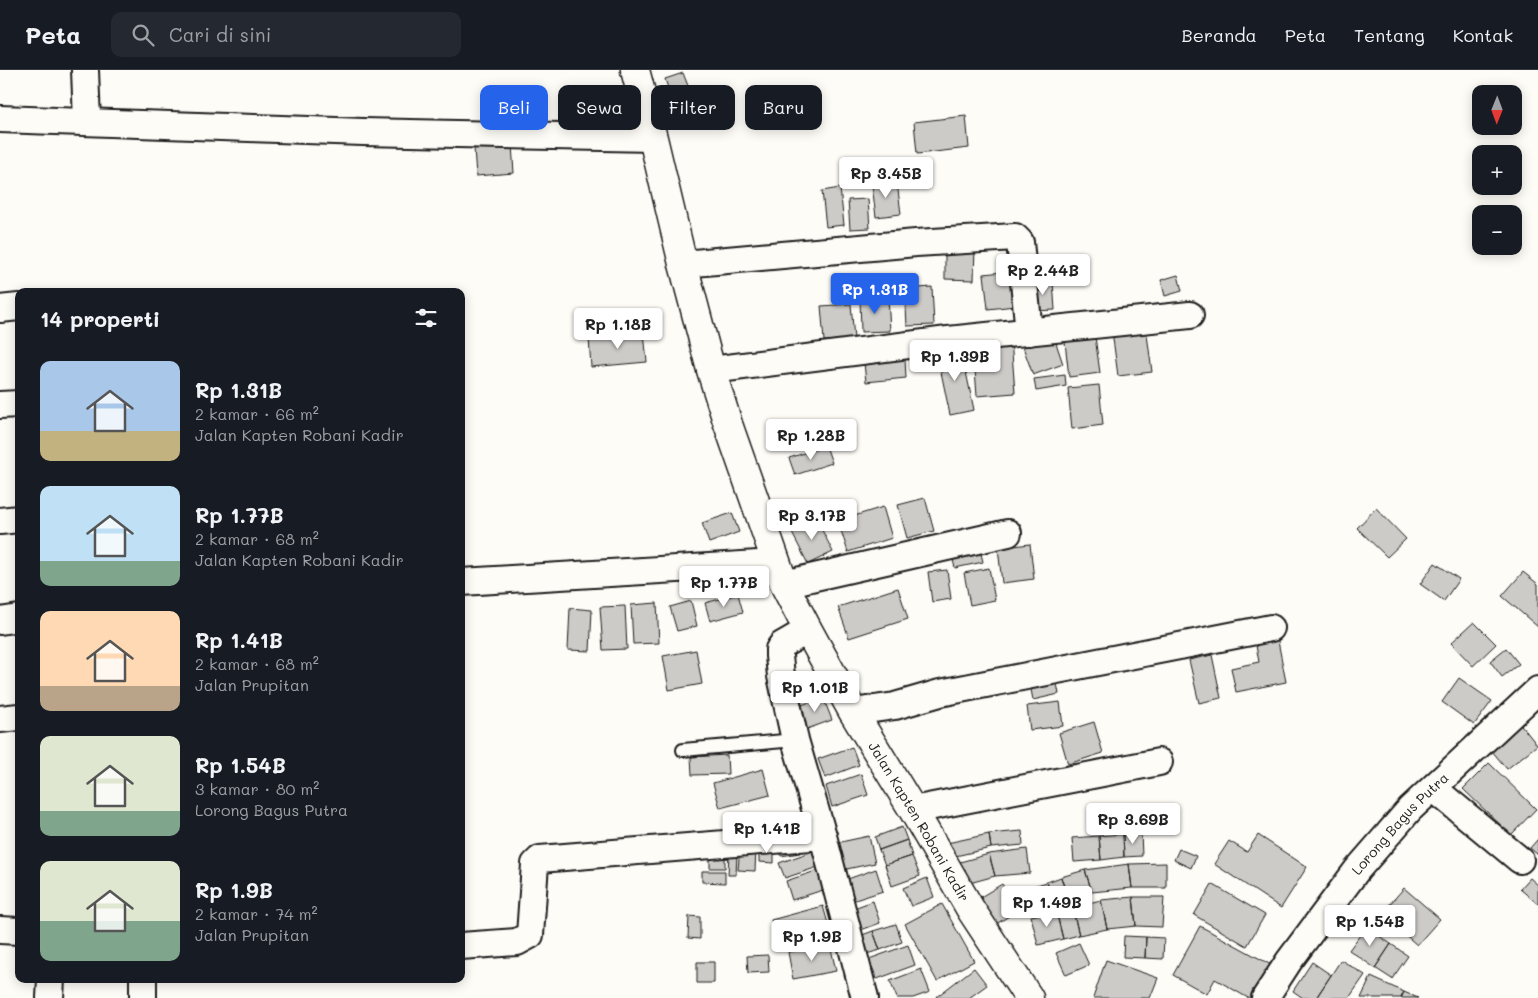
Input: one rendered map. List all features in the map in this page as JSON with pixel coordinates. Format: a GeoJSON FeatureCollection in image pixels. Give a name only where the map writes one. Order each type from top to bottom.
{"type":"FeatureCollection","features":[{"type":"Feature","properties":{"kind":"main road","name":"Jalan Kapten Robani Kadir"},"geometry":{"type":"LineString","coordinates":[[635,70],[711,370],[780,574],[853,712],[971,910],[1029,998]]}},
{"type":"Feature","properties":{"kind":"street"},"geometry":{"type":"LineString","coordinates":[[85,70],[86,122]]}},
{"type":"Feature","properties":{"kind":"street"},"geometry":{"type":"LineString","coordinates":[[0,119],[353,132],[653,138]]}},
{"type":"Feature","properties":{"kind":"street"},"geometry":{"type":"LineString","coordinates":[[683,264],[916,243],[1015,237],[1020,242],[1029,332]]}},
{"type":"Feature","properties":{"kind":"street"},"geometry":{"type":"LineString","coordinates":[[0,309],[15,307]]}},
{"type":"Feature","properties":{"kind":"street"},"geometry":{"type":"LineString","coordinates":[[711,370],[948,340],[1190,315]]}},
{"type":"Feature","properties":{"kind":"street"},"geometry":{"type":"LineString","coordinates":[[0,405],[15,404]]}},
{"type":"Feature","properties":{"kind":"street"},"geometry":{"type":"LineString","coordinates":[[0,520],[15,519]]}},
{"type":"Feature","properties":{"kind":"street"},"geometry":{"type":"LineString","coordinates":[[465,582],[780,574],[1008,533]]}},
{"type":"Feature","properties":{"kind":"street"},"geometry":{"type":"LineString","coordinates":[[0,621],[15,619]]}},
{"type":"Feature","properties":{"kind":"street"},"geometry":{"type":"LineString","coordinates":[[853,712],[895,706],[940,694],[1272,628]]}},
{"type":"Feature","properties":{"kind":"street"},"geometry":{"type":"LineString","coordinates":[[808,630],[782,645],[778,656],[781,676],[795,740],[823,836],[865,998]]}},
{"type":"Feature","properties":{"kind":"street","name":"Lorong Bagus Putra"},"geometry":{"type":"LineString","coordinates":[[1265,998],[1289,961],[1357,870],[1410,809],[1538,690]]}},
{"type":"Feature","properties":{"kind":"street"},"geometry":{"type":"LineString","coordinates":[[0,719],[15,717]]}},
{"type":"Feature","properties":{"kind":"street"},"geometry":{"type":"LineString","coordinates":[[913,810],[1158,762]]}},
{"type":"Feature","properties":{"kind":"street"},"geometry":{"type":"LineString","coordinates":[[1432,788],[1520,860]]}},
{"type":"Feature","properties":{"kind":"street"},"geometry":{"type":"LineString","coordinates":[[465,946],[517,942],[530,935],[535,864],[540,859],[823,836]]}},
{"type":"Feature","properties":{"kind":"street"},"geometry":{"type":"LineString","coordinates":[[0,930],[15,930]]}},
{"type":"Feature","properties":{"kind":"street"},"geometry":{"type":"LineString","coordinates":[[50,998],[51,983]]}},
{"type":"Feature","properties":{"kind":"street"},"geometry":{"type":"LineString","coordinates":[[143,983],[143,998]]}},
{"type":"Feature","properties":{"kind":"lane"},"geometry":{"type":"LineString","coordinates":[[683,750],[795,740]]}},
{"type":"Feature","properties":{"kind":"building"},"geometry":{"type":"Polygon","coordinates":[[[683,73],[688,85],[667,85],[665,79],[683,73]]]}},
{"type":"Feature","properties":{"kind":"building"},"geometry":{"type":"Polygon","coordinates":[[[966,116],[969,148],[917,154],[914,122],[966,116]]]}},
{"type":"Feature","properties":{"kind":"building"},"geometry":{"type":"Polygon","coordinates":[[[512,145],[514,173],[476,176],[474,148],[512,145]]]}},
{"type":"Feature","properties":{"kind":"building"},"geometry":{"type":"Polygon","coordinates":[[[897,182],[901,214],[876,217],[872,185],[897,182]]]}},
{"type":"Feature","properties":{"kind":"building"},"geometry":{"type":"Polygon","coordinates":[[[840,188],[844,225],[826,227],[822,191],[840,188]]]}},
{"type":"Feature","properties":{"kind":"building"},"geometry":{"type":"Polygon","coordinates":[[[868,199],[870,228],[850,229],[848,200],[868,199]]]}},
{"type":"Feature","properties":{"kind":"building"},"geometry":{"type":"Polygon","coordinates":[[[945,247],[975,247],[974,280],[945,279],[945,247]]]}},
{"type":"Feature","properties":{"kind":"building"},"geometry":{"type":"Polygon","coordinates":[[[1011,271],[1015,306],[988,309],[984,274],[1011,271]]]}},
{"type":"Feature","properties":{"kind":"building"},"geometry":{"type":"Polygon","coordinates":[[[1178,275],[1182,291],[1165,296],[1161,280],[1178,275]]]}},
{"type":"Feature","properties":{"kind":"building"},"geometry":{"type":"Polygon","coordinates":[[[1053,281],[1055,310],[1033,311],[1031,282],[1053,281]]]}},
{"type":"Feature","properties":{"kind":"building"},"geometry":{"type":"Polygon","coordinates":[[[932,287],[934,325],[907,326],[905,289],[932,287]]]}},
{"type":"Feature","properties":{"kind":"building"},"geometry":{"type":"Polygon","coordinates":[[[888,297],[890,331],[861,332],[860,298],[888,297]]]}},
{"type":"Feature","properties":{"kind":"building"},"geometry":{"type":"Polygon","coordinates":[[[851,304],[854,339],[824,341],[821,306],[851,304]]]}},
{"type":"Feature","properties":{"kind":"building"},"geometry":{"type":"Polygon","coordinates":[[[1146,327],[1152,372],[1118,376],[1112,331],[1146,327]]]}},
{"type":"Feature","properties":{"kind":"building"},"geometry":{"type":"Polygon","coordinates":[[[1094,329],[1100,373],[1069,377],[1064,333],[1094,329]]]}},
{"type":"Feature","properties":{"kind":"building"},"geometry":{"type":"Polygon","coordinates":[[[644,333],[647,362],[591,367],[589,338],[644,333]]]}},
{"type":"Feature","properties":{"kind":"building"},"geometry":{"type":"Polygon","coordinates":[[[1053,334],[1063,364],[1033,375],[1022,344],[1053,334]]]}},
{"type":"Feature","properties":{"kind":"building"},"geometry":{"type":"Polygon","coordinates":[[[1011,339],[1015,393],[977,396],[973,342],[1011,339]]]}},
{"type":"Feature","properties":{"kind":"building"},"geometry":{"type":"Polygon","coordinates":[[[961,348],[974,410],[950,415],[937,353],[961,348]]]}},
{"type":"Feature","properties":{"kind":"building"},"geometry":{"type":"Polygon","coordinates":[[[905,359],[906,378],[866,382],[864,363],[905,359]]]}},
{"type":"Feature","properties":{"kind":"building"},"geometry":{"type":"Polygon","coordinates":[[[1065,375],[1066,386],[1036,391],[1034,379],[1065,375]]]}},
{"type":"Feature","properties":{"kind":"building"},"geometry":{"type":"Polygon","coordinates":[[[1099,385],[1103,425],[1072,429],[1068,388],[1099,385]]]}},
{"type":"Feature","properties":{"kind":"building"},"geometry":{"type":"Polygon","coordinates":[[[826,446],[832,463],[795,475],[789,458],[826,446]]]}},
{"type":"Feature","properties":{"kind":"building"},"geometry":{"type":"Polygon","coordinates":[[[925,498],[934,531],[907,538],[898,505],[925,498]]]}},
{"type":"Feature","properties":{"kind":"building"},"geometry":{"type":"Polygon","coordinates":[[[883,507],[892,538],[848,552],[838,521],[883,507]]]}},
{"type":"Feature","properties":{"kind":"building"},"geometry":{"type":"Polygon","coordinates":[[[1376,508],[1406,539],[1387,557],[1357,528],[1376,508]]]}},
{"type":"Feature","properties":{"kind":"building"},"geometry":{"type":"Polygon","coordinates":[[[732,513],[739,532],[709,543],[702,523],[732,513]]]}},
{"type":"Feature","properties":{"kind":"building"},"geometry":{"type":"Polygon","coordinates":[[[816,518],[833,552],[808,564],[791,531],[816,518]]]}},
{"type":"Feature","properties":{"kind":"building"},"geometry":{"type":"Polygon","coordinates":[[[1030,544],[1034,579],[1002,583],[998,548],[1030,544]]]}},
{"type":"Feature","properties":{"kind":"building"},"geometry":{"type":"Polygon","coordinates":[[[979,545],[983,562],[955,568],[951,552],[979,545]]]}},
{"type":"Feature","properties":{"kind":"building"},"geometry":{"type":"Polygon","coordinates":[[[1435,563],[1459,579],[1444,601],[1420,584],[1435,563]]]}},
{"type":"Feature","properties":{"kind":"building"},"geometry":{"type":"Polygon","coordinates":[[[989,568],[995,600],[970,605],[964,573],[989,568]]]}},
{"type":"Feature","properties":{"kind":"building"},"geometry":{"type":"Polygon","coordinates":[[[947,570],[951,599],[932,602],[928,572],[947,570]]]}},
{"type":"Feature","properties":{"kind":"building"},"geometry":{"type":"Polygon","coordinates":[[[1523,572],[1538,584],[1538,627],[1502,596],[1523,572]]]}},
{"type":"Feature","properties":{"kind":"building"},"geometry":{"type":"Polygon","coordinates":[[[898,588],[908,619],[849,638],[838,607],[898,588]]]}},
{"type":"Feature","properties":{"kind":"building"},"geometry":{"type":"Polygon","coordinates":[[[738,594],[743,612],[710,621],[705,603],[738,594]]]}},
{"type":"Feature","properties":{"kind":"building"},"geometry":{"type":"Polygon","coordinates":[[[691,601],[697,626],[677,631],[670,607],[691,601]]]}},
{"type":"Feature","properties":{"kind":"building"},"geometry":{"type":"Polygon","coordinates":[[[657,603],[659,643],[633,644],[631,605],[657,603]]]}},
{"type":"Feature","properties":{"kind":"building"},"geometry":{"type":"Polygon","coordinates":[[[625,606],[627,649],[603,650],[600,607],[625,606]]]}},
{"type":"Feature","properties":{"kind":"building"},"geometry":{"type":"Polygon","coordinates":[[[570,608],[592,610],[590,651],[568,650],[570,608]]]}},
{"type":"Feature","properties":{"kind":"building"},"geometry":{"type":"Polygon","coordinates":[[[1474,622],[1496,644],[1473,666],[1451,643],[1474,622]]]}},
{"type":"Feature","properties":{"kind":"building"},"geometry":{"type":"Polygon","coordinates":[[[1277,636],[1286,682],[1236,692],[1231,668],[1259,662],[1255,640],[1277,636]]]}},
{"type":"Feature","properties":{"kind":"building"},"geometry":{"type":"Polygon","coordinates":[[[1506,648],[1519,664],[1502,677],[1490,661],[1506,648]]]}},
{"type":"Feature","properties":{"kind":"building"},"geometry":{"type":"Polygon","coordinates":[[[696,650],[702,684],[669,690],[663,656],[696,650]]]}},
{"type":"Feature","properties":{"kind":"building"},"geometry":{"type":"Polygon","coordinates":[[[1212,655],[1221,698],[1199,703],[1189,660],[1212,655]]]}},
{"type":"Feature","properties":{"kind":"building"},"geometry":{"type":"Polygon","coordinates":[[[1055,673],[1059,694],[1033,700],[1029,679],[1055,673]]]}},
{"type":"Feature","properties":{"kind":"building"},"geometry":{"type":"Polygon","coordinates":[[[1459,678],[1492,701],[1474,725],[1442,702],[1459,678]]]}},
{"type":"Feature","properties":{"kind":"building"},"geometry":{"type":"Polygon","coordinates":[[[823,697],[832,720],[807,729],[799,706],[823,697]]]}},
{"type":"Feature","properties":{"kind":"building"},"geometry":{"type":"Polygon","coordinates":[[[1060,702],[1063,726],[1030,730],[1027,706],[1060,702]]]}},
{"type":"Feature","properties":{"kind":"building"},"geometry":{"type":"Polygon","coordinates":[[[1518,721],[1537,745],[1507,769],[1487,745],[1518,721]]]}},
{"type":"Feature","properties":{"kind":"building"},"geometry":{"type":"Polygon","coordinates":[[[1094,722],[1103,753],[1068,764],[1059,733],[1094,722]]]}},
{"type":"Feature","properties":{"kind":"building"},"geometry":{"type":"Polygon","coordinates":[[[852,747],[859,765],[825,778],[818,759],[852,747]]]}},
{"type":"Feature","properties":{"kind":"building"},"geometry":{"type":"Polygon","coordinates":[[[727,755],[728,774],[692,775],[691,757],[727,755]]]}},
{"type":"Feature","properties":{"kind":"building"},"geometry":{"type":"Polygon","coordinates":[[[1489,763],[1536,809],[1511,835],[1463,789],[1489,763]]]}},
{"type":"Feature","properties":{"kind":"building"},"geometry":{"type":"Polygon","coordinates":[[[763,769],[770,795],[720,808],[713,783],[763,769]]]}},
{"type":"Feature","properties":{"kind":"building"},"geometry":{"type":"Polygon","coordinates":[[[861,774],[868,795],[832,807],[826,786],[861,774]]]}},
{"type":"Feature","properties":{"kind":"building"},"geometry":{"type":"Polygon","coordinates":[[[902,827],[907,840],[879,850],[875,837],[902,827]]]}},
{"type":"Feature","properties":{"kind":"building"},"geometry":{"type":"Polygon","coordinates":[[[1022,831],[1023,845],[991,848],[989,834],[1022,831]]]}},
{"type":"Feature","properties":{"kind":"building"},"geometry":{"type":"Polygon","coordinates":[[[1141,833],[1142,856],[1124,857],[1123,834],[1141,833]]]}},
{"type":"Feature","properties":{"kind":"building"},"geometry":{"type":"Polygon","coordinates":[[[989,834],[991,848],[951,857],[947,843],[989,834]]]}},
{"type":"Feature","properties":{"kind":"building"},"geometry":{"type":"Polygon","coordinates":[[[1123,834],[1124,857],[1101,860],[1099,836],[1123,834]]]}},
{"type":"Feature","properties":{"kind":"building"},"geometry":{"type":"Polygon","coordinates":[[[1258,835],[1307,867],[1281,908],[1214,864],[1229,841],[1247,852],[1258,835]]]}},
{"type":"Feature","properties":{"kind":"building"},"geometry":{"type":"Polygon","coordinates":[[[869,836],[875,863],[842,870],[836,843],[869,836]]]}},
{"type":"Feature","properties":{"kind":"building"},"geometry":{"type":"Polygon","coordinates":[[[1099,836],[1101,860],[1074,862],[1072,838],[1099,836]]]}},
{"type":"Feature","properties":{"kind":"building"},"geometry":{"type":"Polygon","coordinates":[[[1538,839],[1538,855],[1530,848],[1538,839]]]}},
{"type":"Feature","properties":{"kind":"building"},"geometry":{"type":"Polygon","coordinates":[[[797,840],[800,853],[781,856],[779,843],[797,840]]]}},
{"type":"Feature","properties":{"kind":"building"},"geometry":{"type":"Polygon","coordinates":[[[907,840],[912,856],[885,865],[879,850],[907,840]]]}},
{"type":"Feature","properties":{"kind":"building"},"geometry":{"type":"Polygon","coordinates":[[[759,845],[774,845],[774,863],[759,862],[759,845]]]}},
{"type":"Feature","properties":{"kind":"building"},"geometry":{"type":"Polygon","coordinates":[[[740,846],[756,847],[755,871],[738,870],[740,846]]]}},
{"type":"Feature","properties":{"kind":"building"},"geometry":{"type":"Polygon","coordinates":[[[819,849],[824,865],[785,878],[779,863],[819,849]]]}},
{"type":"Feature","properties":{"kind":"building"},"geometry":{"type":"Polygon","coordinates":[[[1027,849],[1030,873],[995,876],[989,854],[1027,849]]]}},
{"type":"Feature","properties":{"kind":"building"},"geometry":{"type":"Polygon","coordinates":[[[1179,849],[1196,856],[1191,868],[1174,860],[1179,849]]]}},
{"type":"Feature","properties":{"kind":"building"},"geometry":{"type":"Polygon","coordinates":[[[710,852],[725,852],[725,868],[710,868],[710,852]]]}},
{"type":"Feature","properties":{"kind":"building"},"geometry":{"type":"Polygon","coordinates":[[[729,852],[737,852],[736,875],[728,875],[729,852]]]}},
{"type":"Feature","properties":{"kind":"building"},"geometry":{"type":"Polygon","coordinates":[[[989,854],[995,876],[966,884],[960,862],[989,854]]]}},
{"type":"Feature","properties":{"kind":"building"},"geometry":{"type":"Polygon","coordinates":[[[912,856],[920,876],[892,886],[885,865],[912,856]]]}},
{"type":"Feature","properties":{"kind":"building"},"geometry":{"type":"Polygon","coordinates":[[[1166,863],[1166,888],[1132,888],[1129,864],[1166,863]]]}},
{"type":"Feature","properties":{"kind":"building"},"geometry":{"type":"Polygon","coordinates":[[[1129,864],[1132,888],[1092,892],[1085,870],[1129,864]]]}},
{"type":"Feature","properties":{"kind":"building"},"geometry":{"type":"Polygon","coordinates":[[[822,869],[829,888],[792,900],[786,881],[822,869]]]}},
{"type":"Feature","properties":{"kind":"building"},"geometry":{"type":"Polygon","coordinates":[[[876,869],[883,891],[852,901],[845,880],[876,869]]]}},
{"type":"Feature","properties":{"kind":"building"},"geometry":{"type":"Polygon","coordinates":[[[1085,870],[1092,892],[1068,900],[1061,877],[1085,870]]]}},
{"type":"Feature","properties":{"kind":"building"},"geometry":{"type":"Polygon","coordinates":[[[702,871],[725,871],[725,883],[702,882],[702,871]]]}},
{"type":"Feature","properties":{"kind":"building"},"geometry":{"type":"Polygon","coordinates":[[[1061,877],[1068,900],[1054,904],[1047,882],[1061,877]]]}},
{"type":"Feature","properties":{"kind":"building"},"geometry":{"type":"Polygon","coordinates":[[[927,878],[934,897],[911,906],[903,888],[927,878]]]}},
{"type":"Feature","properties":{"kind":"building"},"geometry":{"type":"Polygon","coordinates":[[[1530,878],[1538,885],[1538,904],[1520,889],[1530,878]]]}},
{"type":"Feature","properties":{"kind":"building"},"geometry":{"type":"Polygon","coordinates":[[[1047,882],[1054,904],[1027,913],[1020,890],[1047,882]]]}},
{"type":"Feature","properties":{"kind":"building"},"geometry":{"type":"Polygon","coordinates":[[[1002,884],[1019,910],[996,924],[979,898],[1002,884]]]}},
{"type":"Feature","properties":{"kind":"building"},"geometry":{"type":"Polygon","coordinates":[[[1212,884],[1265,915],[1247,946],[1194,915],[1212,884]]]}},
{"type":"Feature","properties":{"kind":"building"},"geometry":{"type":"Polygon","coordinates":[[[1404,888],[1440,919],[1417,945],[1381,914],[1404,888]]]}},
{"type":"Feature","properties":{"kind":"building"},"geometry":{"type":"Polygon","coordinates":[[[1133,897],[1136,926],[1107,929],[1101,900],[1133,897]]]}},
{"type":"Feature","properties":{"kind":"building"},"geometry":{"type":"Polygon","coordinates":[[[1133,897],[1164,897],[1162,927],[1136,926],[1133,897]]]}},
{"type":"Feature","properties":{"kind":"building"},"geometry":{"type":"Polygon","coordinates":[[[1101,900],[1107,929],[1079,935],[1072,907],[1101,900]]]}},
{"type":"Feature","properties":{"kind":"building"},"geometry":{"type":"Polygon","coordinates":[[[873,901],[880,923],[861,930],[854,908],[873,901]]]}},
{"type":"Feature","properties":{"kind":"building"},"geometry":{"type":"Polygon","coordinates":[[[942,904],[974,961],[937,981],[905,924],[942,904]]]}},
{"type":"Feature","properties":{"kind":"building"},"geometry":{"type":"Polygon","coordinates":[[[823,906],[831,934],[779,948],[771,920],[823,906]]]}},
{"type":"Feature","properties":{"kind":"building"},"geometry":{"type":"Polygon","coordinates":[[[1072,907],[1079,935],[1063,939],[1056,911],[1072,907]]]}},
{"type":"Feature","properties":{"kind":"building"},"geometry":{"type":"Polygon","coordinates":[[[1056,911],[1063,939],[1038,945],[1031,916],[1056,911]]]}},
{"type":"Feature","properties":{"kind":"building"},"geometry":{"type":"Polygon","coordinates":[[[689,916],[700,917],[700,939],[688,938],[689,916]]]}},
{"type":"Feature","properties":{"kind":"building"},"geometry":{"type":"Polygon","coordinates":[[[896,924],[902,942],[880,950],[873,931],[896,924]]]}},
{"type":"Feature","properties":{"kind":"building"},"geometry":{"type":"Polygon","coordinates":[[[1200,926],[1275,967],[1258,998],[1248,998],[1215,979],[1207,994],[1173,975],[1200,926]]]}},
{"type":"Feature","properties":{"kind":"building"},"geometry":{"type":"Polygon","coordinates":[[[1366,927],[1391,944],[1375,968],[1349,950],[1366,927]]]}},
{"type":"Feature","properties":{"kind":"building"},"geometry":{"type":"Polygon","coordinates":[[[873,931],[880,950],[863,955],[857,937],[873,931]]]}},
{"type":"Feature","properties":{"kind":"building"},"geometry":{"type":"Polygon","coordinates":[[[1124,936],[1146,937],[1145,958],[1123,957],[1124,936]]]}},
{"type":"Feature","properties":{"kind":"building"},"geometry":{"type":"Polygon","coordinates":[[[1146,937],[1164,938],[1163,959],[1145,958],[1146,937]]]}},
{"type":"Feature","properties":{"kind":"building"},"geometry":{"type":"Polygon","coordinates":[[[1079,943],[1089,965],[1066,975],[1056,953],[1079,943]]]}},
{"type":"Feature","properties":{"kind":"building"},"geometry":{"type":"Polygon","coordinates":[[[830,944],[836,971],[793,979],[788,952],[830,944]]]}},
{"type":"Feature","properties":{"kind":"building"},"geometry":{"type":"Polygon","coordinates":[[[1391,944],[1408,956],[1392,979],[1375,968],[1391,944]]]}},
{"type":"Feature","properties":{"kind":"building"},"geometry":{"type":"Polygon","coordinates":[[[908,945],[915,965],[877,979],[869,959],[908,945]]]}},
{"type":"Feature","properties":{"kind":"building"},"geometry":{"type":"Polygon","coordinates":[[[768,955],[769,972],[748,973],[747,956],[768,955]]]}},
{"type":"Feature","properties":{"kind":"building"},"geometry":{"type":"Polygon","coordinates":[[[1106,960],[1158,978],[1150,998],[1093,998],[1106,960]]]}},
{"type":"Feature","properties":{"kind":"building"},"geometry":{"type":"Polygon","coordinates":[[[1341,960],[1365,975],[1349,998],[1316,998],[1341,960]]]}},
{"type":"Feature","properties":{"kind":"building"},"geometry":{"type":"Polygon","coordinates":[[[697,962],[714,962],[714,983],[697,983],[697,962]]]}},
{"type":"Feature","properties":{"kind":"building"},"geometry":{"type":"Polygon","coordinates":[[[1312,962],[1331,975],[1316,998],[1303,998],[1293,991],[1312,962]]]}},
{"type":"Feature","properties":{"kind":"building"},"geometry":{"type":"Polygon","coordinates":[[[974,968],[987,985],[969,998],[935,998],[974,968]]]}},
{"type":"Feature","properties":{"kind":"building"},"geometry":{"type":"Polygon","coordinates":[[[921,969],[930,992],[913,998],[897,998],[890,981],[921,969]]]}},
{"type":"Feature","properties":{"kind":"building"},"geometry":{"type":"Polygon","coordinates":[[[1371,977],[1404,992],[1401,998],[1361,998],[1371,977]]]}},
{"type":"Feature","properties":{"kind":"building"},"geometry":{"type":"Polygon","coordinates":[[[1404,992],[1418,998],[1401,998],[1404,992]]]}}]}
